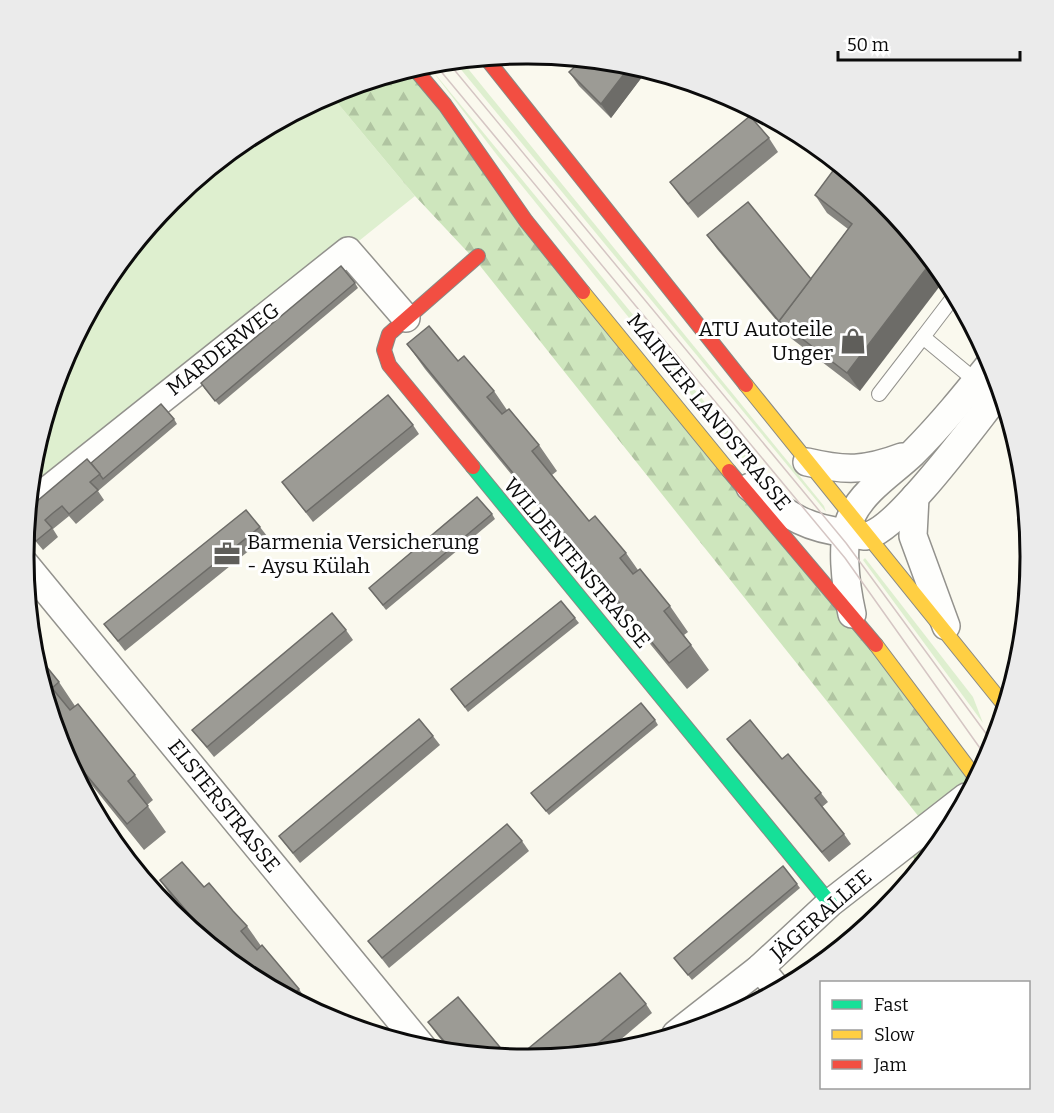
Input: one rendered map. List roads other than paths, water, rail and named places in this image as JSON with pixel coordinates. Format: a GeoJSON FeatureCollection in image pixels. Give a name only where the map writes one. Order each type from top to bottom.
{"type":"FeatureCollection","features":[{"type":"Feature","properties":{"kind":"main road"},"geometry":{"type":"LineString","coordinates":[[492,65],[807,462],[855,528],[998,698]]}},
{"type":"Feature","properties":{"kind":"main road","name":"MAINZER LANDSTRASSE"},"geometry":{"type":"LineString","coordinates":[[420,76],[445,105],[526,220],[804,563],[852,614],[970,771]]}},
{"type":"Feature","properties":{"kind":"main road","name":"WILDENTENSTRASSE"},"geometry":{"type":"LineString","coordinates":[[478,256],[389,334],[384,350],[389,365],[485,486],[830,903]]}},
{"type":"Feature","properties":{"kind":"street","name":"MARDERWEG"},"geometry":{"type":"LineString","coordinates":[[38,498],[348,251],[406,318]]}},
{"type":"Feature","properties":{"kind":"street"},"geometry":{"type":"LineString","coordinates":[[852,614],[845,582],[855,528],[865,497],[987,381]]}},
{"type":"Feature","properties":{"kind":"street"},"geometry":{"type":"LineString","coordinates":[[730,472],[804,525],[878,531],[915,498],[987,382]]}},
{"type":"Feature","properties":{"kind":"street"},"geometry":{"type":"LineString","coordinates":[[807,462],[852,470],[879,466],[912,454]]}},
{"type":"Feature","properties":{"kind":"street"},"geometry":{"type":"LineString","coordinates":[[915,498],[913,536],[954,646]]}},
{"type":"Feature","properties":{"kind":"street","name":"ELSTERSTRASSE"},"geometry":{"type":"LineString","coordinates":[[35,576],[412,1035]]}},
{"type":"Feature","properties":{"kind":"street","name":"JÄGERALLEE"},"geometry":{"type":"LineString","coordinates":[[694,1020],[760,968],[830,903],[949,810]]}},
{"type":"Feature","properties":{"kind":"street"},"geometry":{"type":"LineString","coordinates":[[760,968],[772,983]]}},
{"type":"Feature","properties":{"kind":"lane"},"geometry":{"type":"LineString","coordinates":[[879,394],[949,303]]}},
{"type":"Feature","properties":{"kind":"lane"},"geometry":{"type":"LineString","coordinates":[[923,337],[985,377]]}},
{"type":"Feature","properties":{"kind":"tram line"},"geometry":{"type":"LineString","coordinates":[[454,69],[846,543],[986,734]]}},
{"type":"Feature","properties":{"kind":"tram line"},"geometry":{"type":"LineString","coordinates":[[441,71],[845,558],[980,749]]}},
{"type":"Feature","properties":{"kind":"place","name":"ATU Autoteile Unger"},"geometry":{"type":"Point","coordinates":[853,341]}},
{"type":"Feature","properties":{"kind":"place","name":"Barmenia Versicherung - Aysu Külah"},"geometry":{"type":"Point","coordinates":[227,554]}}]}
